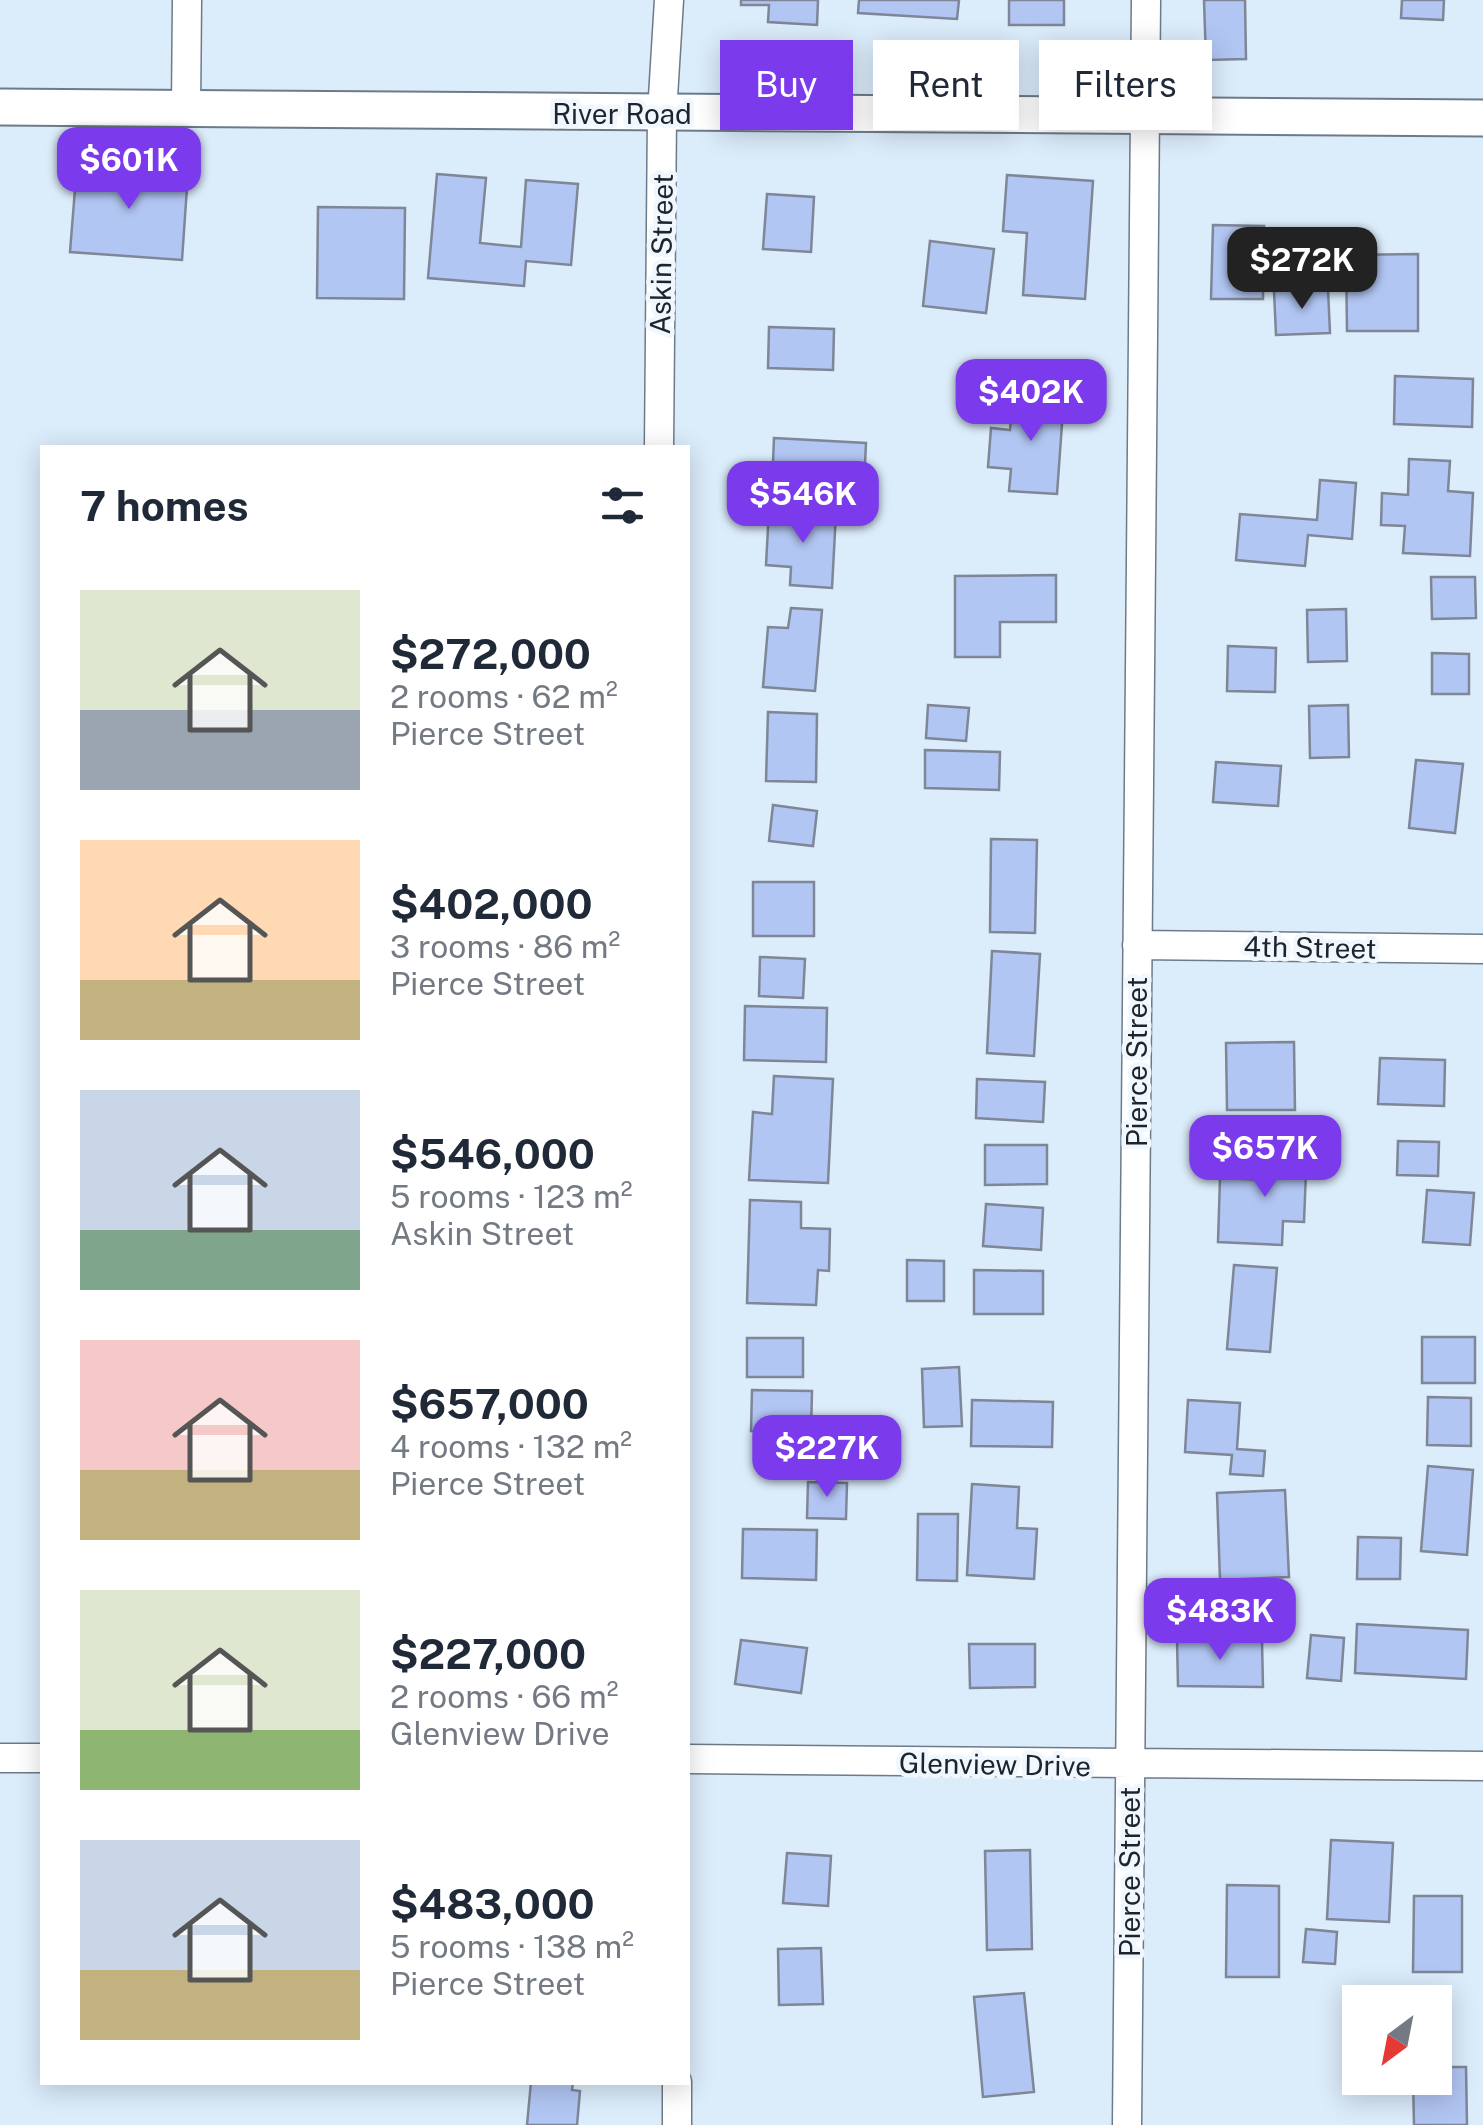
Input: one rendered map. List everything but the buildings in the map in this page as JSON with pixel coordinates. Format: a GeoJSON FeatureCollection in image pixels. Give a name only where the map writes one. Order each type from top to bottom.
{"type":"FeatureCollection","features":[{"type":"Feature","properties":{"kind":"street"},"geometry":{"type":"LineString","coordinates":[[186,108],[187,0]]}},
{"type":"Feature","properties":{"kind":"street","name":"Askin Street"},"geometry":{"type":"LineString","coordinates":[[659,445],[662,113],[668,0]]}},
{"type":"Feature","properties":{"kind":"street","name":"Pierce Street"},"geometry":{"type":"LineString","coordinates":[[1145,40],[1146,0]]}},
{"type":"Feature","properties":{"kind":"street","name":"River Road"},"geometry":{"type":"LineString","coordinates":[[0,107],[1039,117]]}},
{"type":"Feature","properties":{"kind":"street","name":"River Road"},"geometry":{"type":"LineString","coordinates":[[1212,118],[1483,118]]}},
{"type":"Feature","properties":{"kind":"street","name":"Pierce Street"},"geometry":{"type":"LineString","coordinates":[[1128,2125],[1144,130]]}},
{"type":"Feature","properties":{"kind":"street","name":"4th Street"},"geometry":{"type":"LineString","coordinates":[[1136,945],[1483,950]]}},
{"type":"Feature","properties":{"kind":"street"},"geometry":{"type":"LineString","coordinates":[[0,1758],[40,1758]]}},
{"type":"Feature","properties":{"kind":"street","name":"Glenview Drive"},"geometry":{"type":"LineString","coordinates":[[690,1760],[1483,1766]]}},
{"type":"Feature","properties":{"kind":"street"},"geometry":{"type":"LineString","coordinates":[[677,2085],[677,2125]]}}]}
